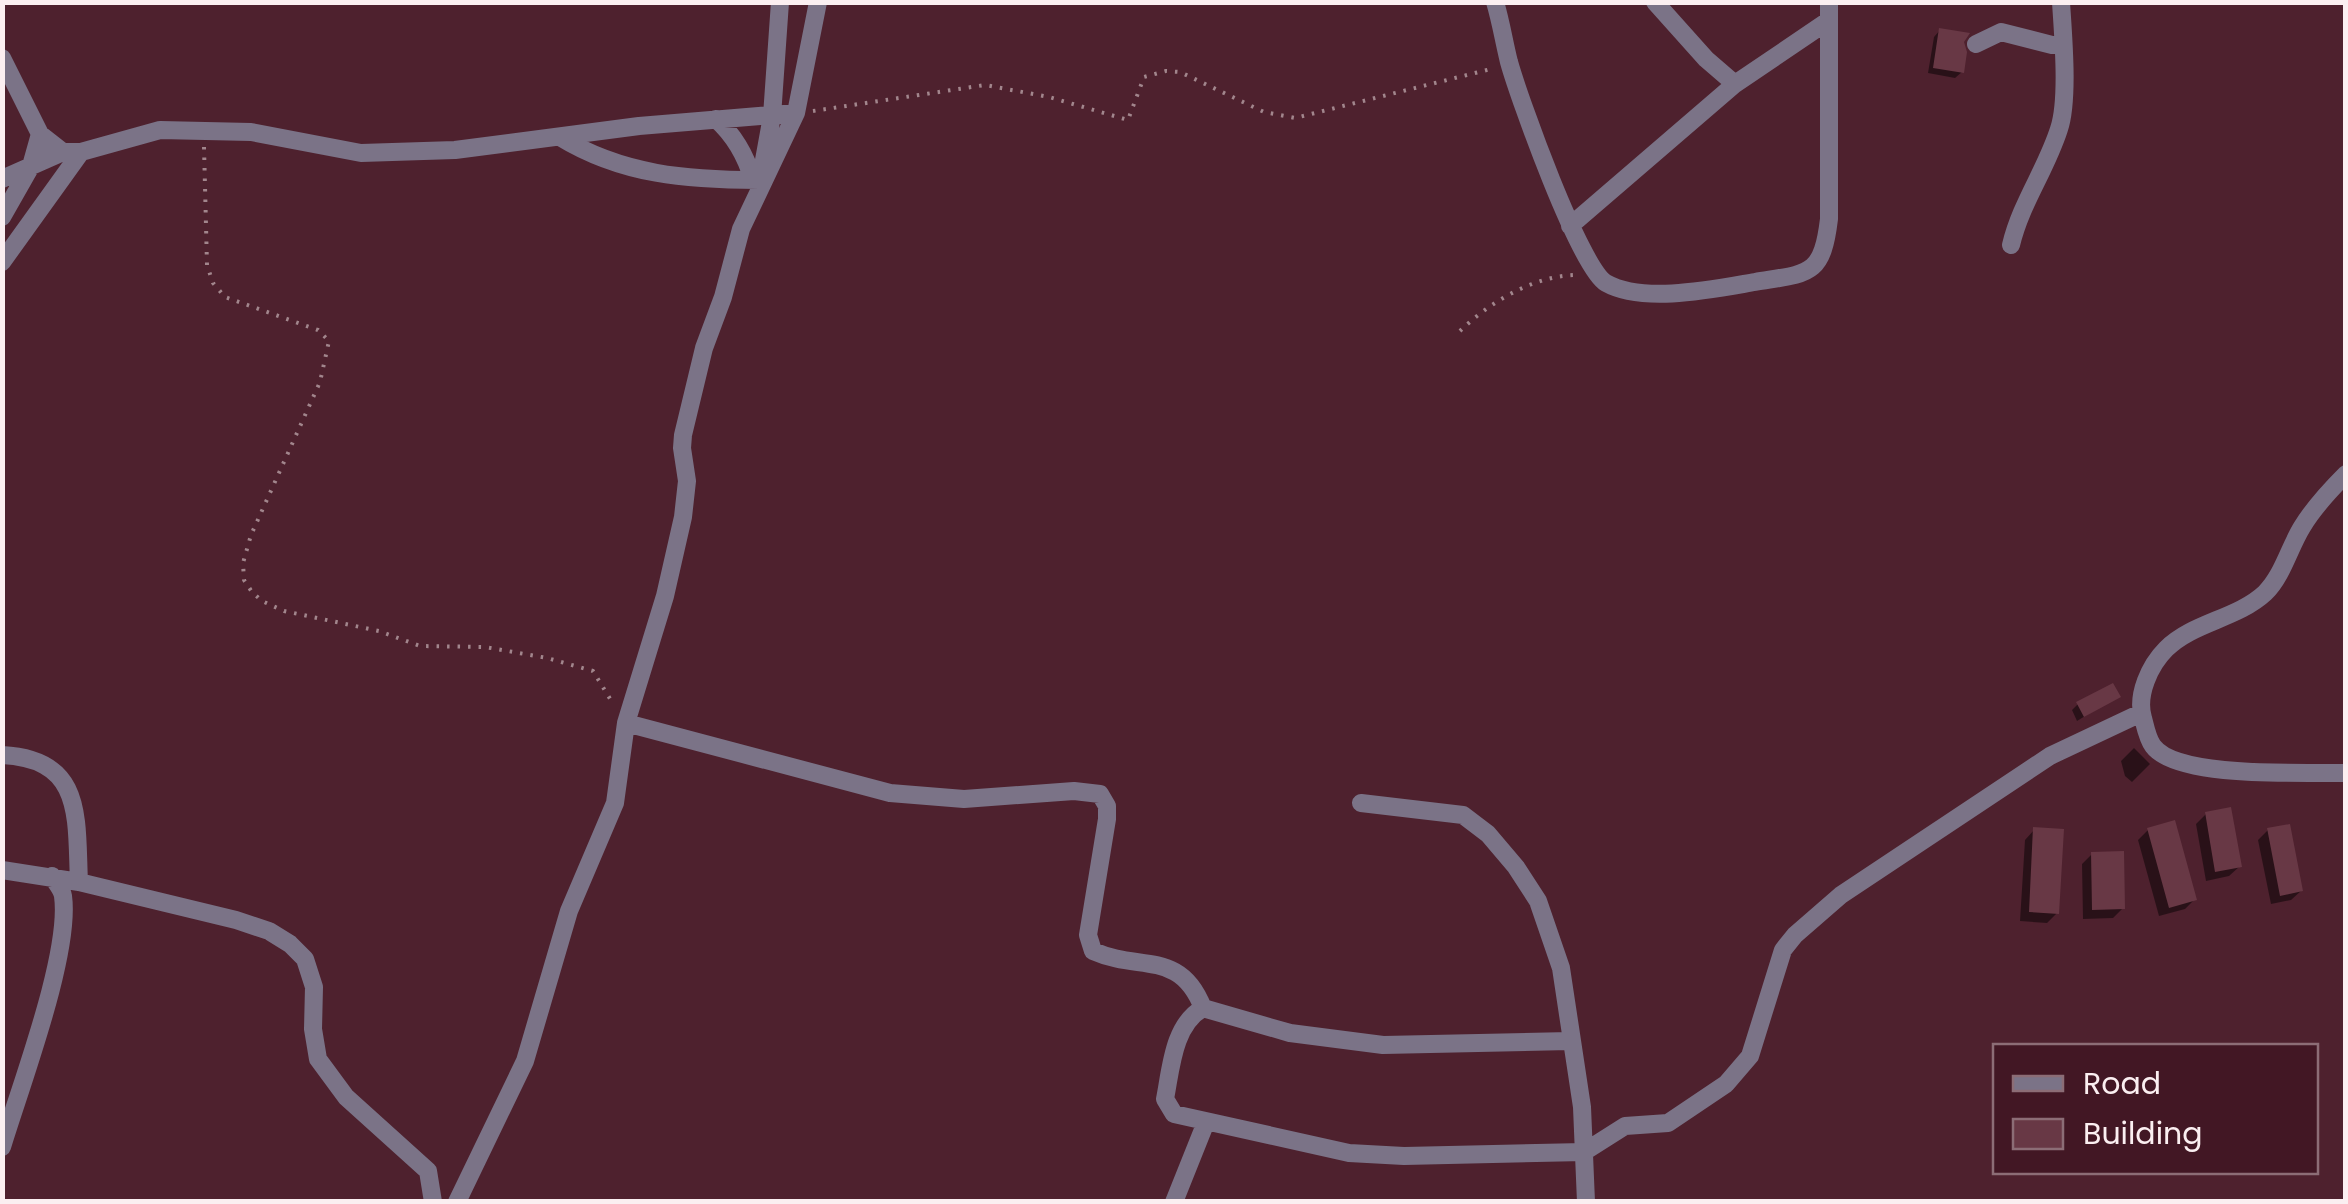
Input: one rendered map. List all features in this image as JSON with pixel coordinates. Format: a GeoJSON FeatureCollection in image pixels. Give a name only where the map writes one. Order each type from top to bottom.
{"type":"FeatureCollection","features":[{"type":"Feature","properties":{"kind":"street"},"geometry":{"type":"LineString","coordinates":[[457,1202],[525,1062],[569,912],[615,803],[626,723],[665,596],[683,518],[687,481],[682,448],[704,348],[756,185],[772,116],[780,2]]}},
{"type":"Feature","properties":{"kind":"street"},"geometry":{"type":"LineString","coordinates":[[756,185],[796,113],[818,2]]}},
{"type":"Feature","properties":{"kind":"street"},"geometry":{"type":"LineString","coordinates":[[1495,2],[1510,64],[1570,226],[1602,281],[1630,293],[1658,294],[1754,283],[1810,271],[1818,264],[1825,250],[1829,218],[1829,12]]}},
{"type":"Feature","properties":{"kind":"street"},"geometry":{"type":"LineString","coordinates":[[1655,2],[1706,59],[1736,84]]}},
{"type":"Feature","properties":{"kind":"street"},"geometry":{"type":"LineString","coordinates":[[2011,244],[2019,212],[2040,179],[2061,124],[2061,2]]}},
{"type":"Feature","properties":{"kind":"street"},"geometry":{"type":"LineString","coordinates":[[1570,226],[1736,84],[1829,12]]}},
{"type":"Feature","properties":{"kind":"street"},"geometry":{"type":"LineString","coordinates":[[1976,44],[2001,32],[2052,45],[2063,44]]}},
{"type":"Feature","properties":{"kind":"street"},"geometry":{"type":"LineString","coordinates":[[2,58],[40,134],[72,152]]}},
{"type":"Feature","properties":{"kind":"street"},"geometry":{"type":"LineString","coordinates":[[2,178],[72,152],[160,130],[251,132],[360,153],[455,150],[796,113]]}},
{"type":"Feature","properties":{"kind":"street"},"geometry":{"type":"LineString","coordinates":[[716,120],[731,132],[756,185]]}},
{"type":"Feature","properties":{"kind":"street"},"geometry":{"type":"LineString","coordinates":[[2,217],[31,166],[40,134]]}},
{"type":"Feature","properties":{"kind":"street"},"geometry":{"type":"LineString","coordinates":[[560,137],[590,155],[655,174],[756,185]]}},
{"type":"Feature","properties":{"kind":"street"},"geometry":{"type":"LineString","coordinates":[[2,262],[72,152]]}},
{"type":"Feature","properties":{"kind":"street"},"geometry":{"type":"LineString","coordinates":[[2346,474],[2323,496],[2273,584],[2254,602],[2178,639],[2163,652],[2144,682],[2140,713],[2154,748],[2182,765],[2219,770],[2346,773]]}},
{"type":"Feature","properties":{"kind":"street"},"geometry":{"type":"LineString","coordinates":[[1570,1040],[1383,1044],[1290,1033],[1203,1008],[1192,1014],[1184,1026],[1174,1052],[1165,1099],[1174,1114],[1206,1122],[1350,1152],[1404,1156],[1584,1152],[1626,1126],[1668,1123],[1726,1084],[1750,1056],[1783,950],[1795,934],[1841,895],[2050,756],[2140,713]]}},
{"type":"Feature","properties":{"kind":"street"},"geometry":{"type":"LineString","coordinates":[[626,723],[890,793],[964,799],[1100,794],[1107,806],[1107,819],[1088,935],[1093,950],[1107,957],[1174,969],[1189,980],[1203,1008]]}},
{"type":"Feature","properties":{"kind":"street"},"geometry":{"type":"LineString","coordinates":[[2,755],[29,756],[55,769],[70,792],[77,830],[79,882]]}},
{"type":"Feature","properties":{"kind":"street"},"geometry":{"type":"LineString","coordinates":[[1362,803],[1463,815],[1488,834],[1538,901],[1561,968],[1582,1107],[1586,1202]]}},
{"type":"Feature","properties":{"kind":"street"},"geometry":{"type":"LineString","coordinates":[[2,870],[52,876],[236,920],[290,944],[305,959],[314,987],[313,1029],[318,1059],[346,1097],[428,1172],[433,1202]]}},
{"type":"Feature","properties":{"kind":"street"},"geometry":{"type":"LineString","coordinates":[[2,1147],[63,930],[63,892],[52,876]]}},
{"type":"Feature","properties":{"kind":"street"},"geometry":{"type":"LineString","coordinates":[[1174,1202],[1206,1122]]}},
{"type":"Feature","properties":{"kind":"path"},"geometry":{"type":"LineString","coordinates":[[796,113],[985,84],[1128,120],[1144,78],[1166,71],[1180,72],[1264,112],[1295,118],[1510,64]]}},
{"type":"Feature","properties":{"kind":"path"},"geometry":{"type":"LineString","coordinates":[[204,132],[207,265],[213,283],[225,297],[318,330],[329,341],[320,382],[251,535],[243,563],[244,580],[252,592],[262,602],[284,611],[379,630],[420,646],[484,647],[548,658],[593,671],[626,723]]}},
{"type":"Feature","properties":{"kind":"path"},"geometry":{"type":"LineString","coordinates":[[1460,331],[1479,312],[1525,287],[1562,275],[1602,281]]}},
{"type":"Feature","properties":{"kind":"building"},"geometry":{"type":"Polygon","coordinates":[[[1939,28],[1970,33],[1964,42],[1964,73],[1933,68],[1939,28]]]}},
{"type":"Feature","properties":{"kind":"building"},"geometry":{"type":"Polygon","coordinates":[[[2113,683],[2121,697],[2084,717],[2076,702],[2113,683]]]}},
{"type":"Feature","properties":{"kind":"building"},"geometry":{"type":"Polygon","coordinates":[[[2231,807],[2242,867],[2215,872],[2205,812],[2231,807]]]}},
{"type":"Feature","properties":{"kind":"building"},"geometry":{"type":"Polygon","coordinates":[[[2175,820],[2197,900],[2169,908],[2147,828],[2175,820]]]}},
{"type":"Feature","properties":{"kind":"building"},"geometry":{"type":"Polygon","coordinates":[[[2290,824],[2303,891],[2280,896],[2267,828],[2290,824]]]}},
{"type":"Feature","properties":{"kind":"building"},"geometry":{"type":"Polygon","coordinates":[[[2033,827],[2064,829],[2059,914],[2029,912],[2033,827]]]}},
{"type":"Feature","properties":{"kind":"building"},"geometry":{"type":"Polygon","coordinates":[[[2124,851],[2125,909],[2092,910],[2091,852],[2124,851]]]}}]}
